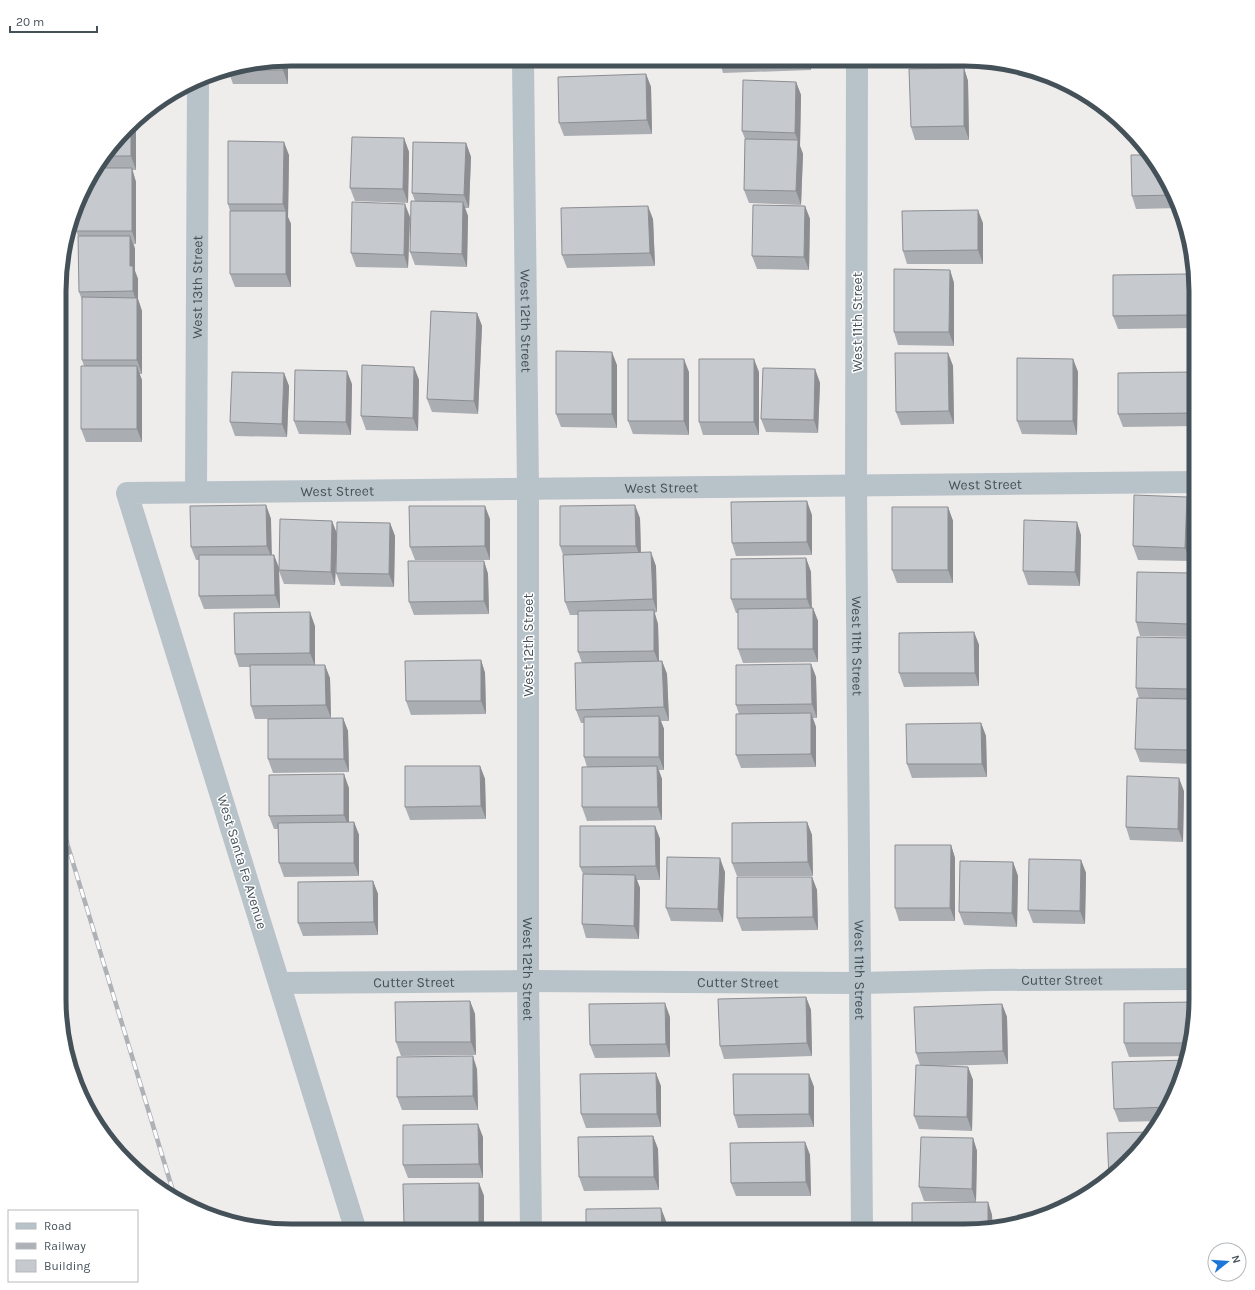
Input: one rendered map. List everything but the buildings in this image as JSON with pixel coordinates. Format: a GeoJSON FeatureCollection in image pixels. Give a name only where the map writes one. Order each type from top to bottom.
{"type":"FeatureCollection","features":[{"type":"Feature","properties":{"kind":"street","name":"West 12th Street"},"geometry":{"type":"LineString","coordinates":[[523,66],[528,489],[528,981],[531,1224]]}},
{"type":"Feature","properties":{"kind":"street","name":"West 11th Street"},"geometry":{"type":"LineString","coordinates":[[857,66],[856,485],[862,1224]]}},
{"type":"Feature","properties":{"kind":"street","name":"West 13th Street"},"geometry":{"type":"LineString","coordinates":[[196,492],[198,86]]}},
{"type":"Feature","properties":{"kind":"street","name":"West Street"},"geometry":{"type":"LineString","coordinates":[[127,493],[1189,482]]}},
{"type":"Feature","properties":{"kind":"street","name":"West Santa Fe Avenue"},"geometry":{"type":"LineString","coordinates":[[127,493],[354,1224]]}},
{"type":"Feature","properties":{"kind":"street","name":"Cutter Street"},"geometry":{"type":"LineString","coordinates":[[280,983],[528,981],[860,983],[1189,978]]}},
{"type":"Feature","properties":{"kind":"railway"},"geometry":{"type":"LineString","coordinates":[[66,840],[173,1191]]}}]}
